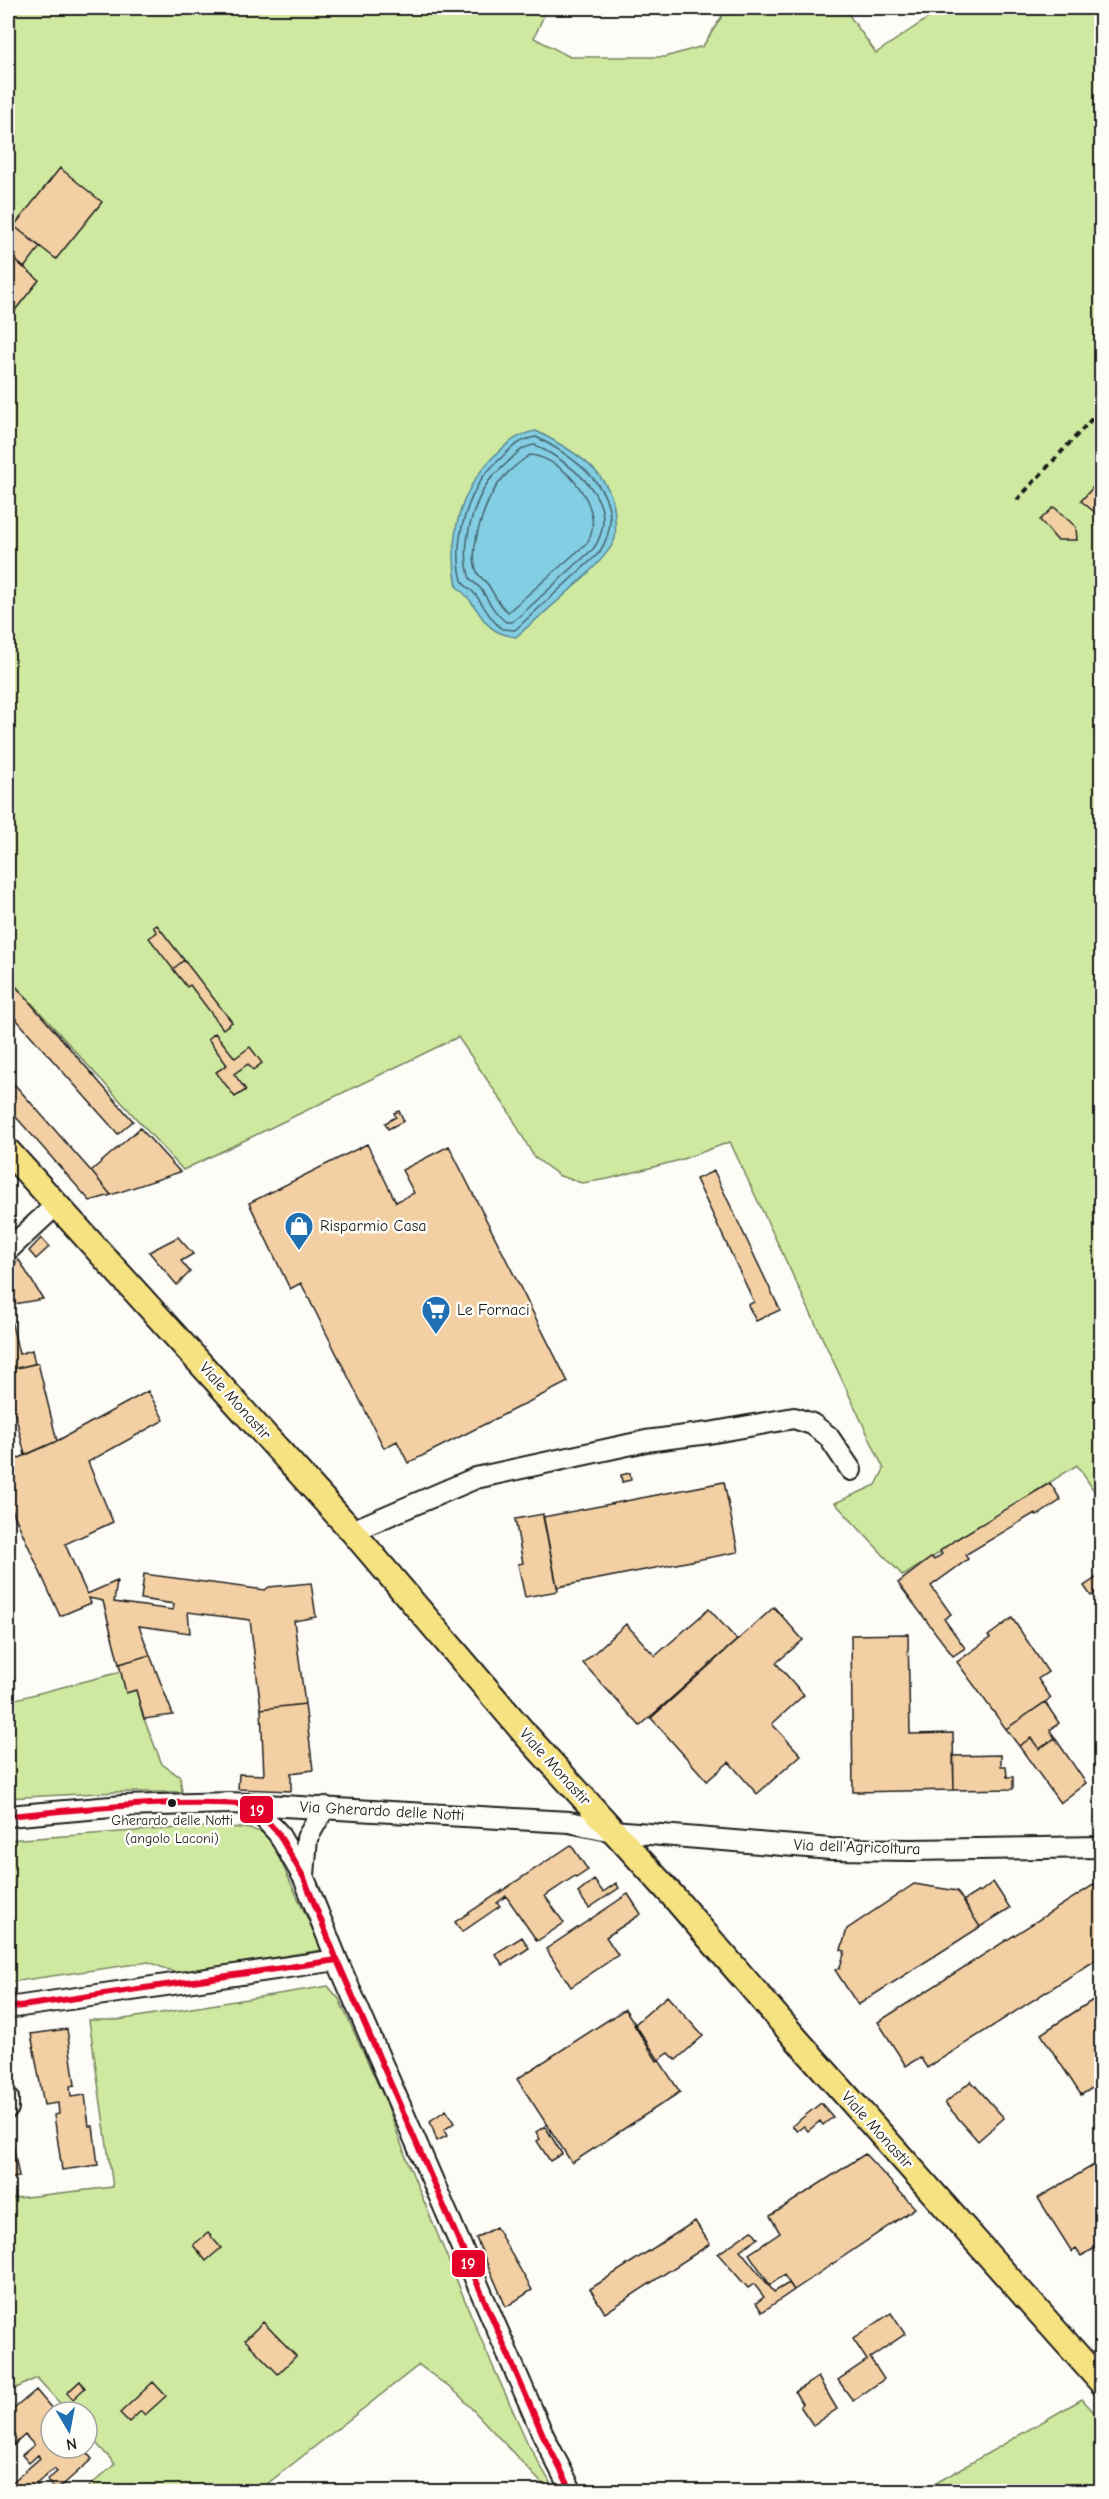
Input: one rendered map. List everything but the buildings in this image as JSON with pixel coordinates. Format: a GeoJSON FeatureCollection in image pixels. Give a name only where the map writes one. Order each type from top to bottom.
{"type":"FeatureCollection","features":[{"type":"Feature","properties":{"kind":"main road","name":"Viale Monastir"},"geometry":{"type":"LineString","coordinates":[[8,1151],[55,1206],[352,1531],[525,1735],[672,1895],[1101,2383]]}},
{"type":"Feature","properties":{"kind":"street"},"geometry":{"type":"LineString","coordinates":[[8,1250],[55,1206]]}},
{"type":"Feature","properties":{"kind":"street"},"geometry":{"type":"LineString","coordinates":[[352,1531],[476,1478],[646,1441],[794,1418],[812,1424],[828,1436],[851,1470]]}},
{"type":"Feature","properties":{"kind":"street","name":"Via Gherardo delle Notti"},"geometry":{"type":"LineString","coordinates":[[8,1816],[123,1806],[230,1803],[569,1822],[613,1831]]}},
{"type":"Feature","properties":{"kind":"street"},"geometry":{"type":"LineString","coordinates":[[252,1805],[278,1833],[304,1878],[337,1960],[538,2424],[572,2492]]}},
{"type":"Feature","properties":{"kind":"street"},"geometry":{"type":"LineString","coordinates":[[304,1878],[307,1838],[325,1807]]}},
{"type":"Feature","properties":{"kind":"street","name":"Via dell'Agricoltura"},"geometry":{"type":"LineString","coordinates":[[613,1831],[831,1849],[1101,1847]]}},
{"type":"Feature","properties":{"kind":"street"},"geometry":{"type":"LineString","coordinates":[[8,2008],[337,1960]]}},
{"type":"Feature","properties":{"kind":"street"},"geometry":{"type":"LineString","coordinates":[[8,2098],[8,2108]]}},
{"type":"Feature","properties":{"kind":"path"},"geometry":{"type":"LineString","coordinates":[[1017,500],[1101,408]]}},
{"type":"Feature","properties":{"kind":"green space"},"geometry":{"type":"Polygon","coordinates":[[[8,8],[547,8],[534,38],[570,57],[665,57],[703,46],[724,13],[723,8],[844,8],[876,53],[943,8],[1101,8],[1101,1501],[1077,1465],[903,1576],[835,1503],[876,1485],[884,1469],[730,1142],[680,1160],[608,1179],[582,1183],[560,1176],[534,1157],[509,1112],[458,1037],[183,1170],[8,977],[8,8]]]}},
{"type":"Feature","properties":{"kind":"green space"},"geometry":{"type":"Polygon","coordinates":[[[121,1672],[126,1693],[136,1690],[144,1719],[162,1764],[180,1777],[182,1792],[116,1792],[8,1798],[8,1701],[121,1672]]]}},
{"type":"Feature","properties":{"kind":"green space"},"geometry":{"type":"Polygon","coordinates":[[[179,1828],[239,1828],[250,1829],[269,1836],[322,1950],[176,1973],[149,1962],[11,1982],[8,1956],[8,1840],[179,1828]]]}},
{"type":"Feature","properties":{"kind":"green space"},"geometry":{"type":"Polygon","coordinates":[[[328,1986],[339,1999],[387,2104],[408,2163],[486,2351],[528,2444],[555,2491],[549,2491],[458,2394],[419,2365],[258,2491],[84,2491],[115,2464],[99,2446],[99,2400],[57,2400],[37,2378],[8,2392],[8,2199],[113,2187],[89,2020],[118,2020],[328,1986]]]}},
{"type":"Feature","properties":{"kind":"green space"},"geometry":{"type":"Polygon","coordinates":[[[1082,2399],[1101,2420],[1101,2491],[922,2491],[1082,2399]]]}},
{"type":"Feature","properties":{"kind":"water"},"geometry":{"type":"Polygon","coordinates":[[[536,431],[589,464],[599,475],[608,488],[613,502],[615,536],[608,551],[598,563],[516,637],[494,630],[457,587],[455,534],[464,501],[481,471],[513,440],[523,434],[536,431]]]}},
{"type":"Feature","properties":{"kind":"transit line","name":"19"},"geometry":{"type":"LineString","coordinates":[[8,1816],[160,1804],[222,1803],[252,1805],[278,1833],[304,1878],[337,1960],[543,2435],[572,2492]]}},
{"type":"Feature","properties":{"kind":"transit line","name":"19"},"geometry":{"type":"LineString","coordinates":[[8,2008],[337,1960]]}},
{"type":"Feature","properties":{"kind":"place","name":"Risparmio Casa"},"geometry":{"type":"Point","coordinates":[299,1252]}},
{"type":"Feature","properties":{"kind":"place","name":"Le Fornaci"},"geometry":{"type":"Point","coordinates":[436,1336]}},
{"type":"Feature","properties":{"kind":"place","name":"Gherardo delle Notti (angolo Laconi)"},"geometry":{"type":"Point","coordinates":[172,1803]}}]}
